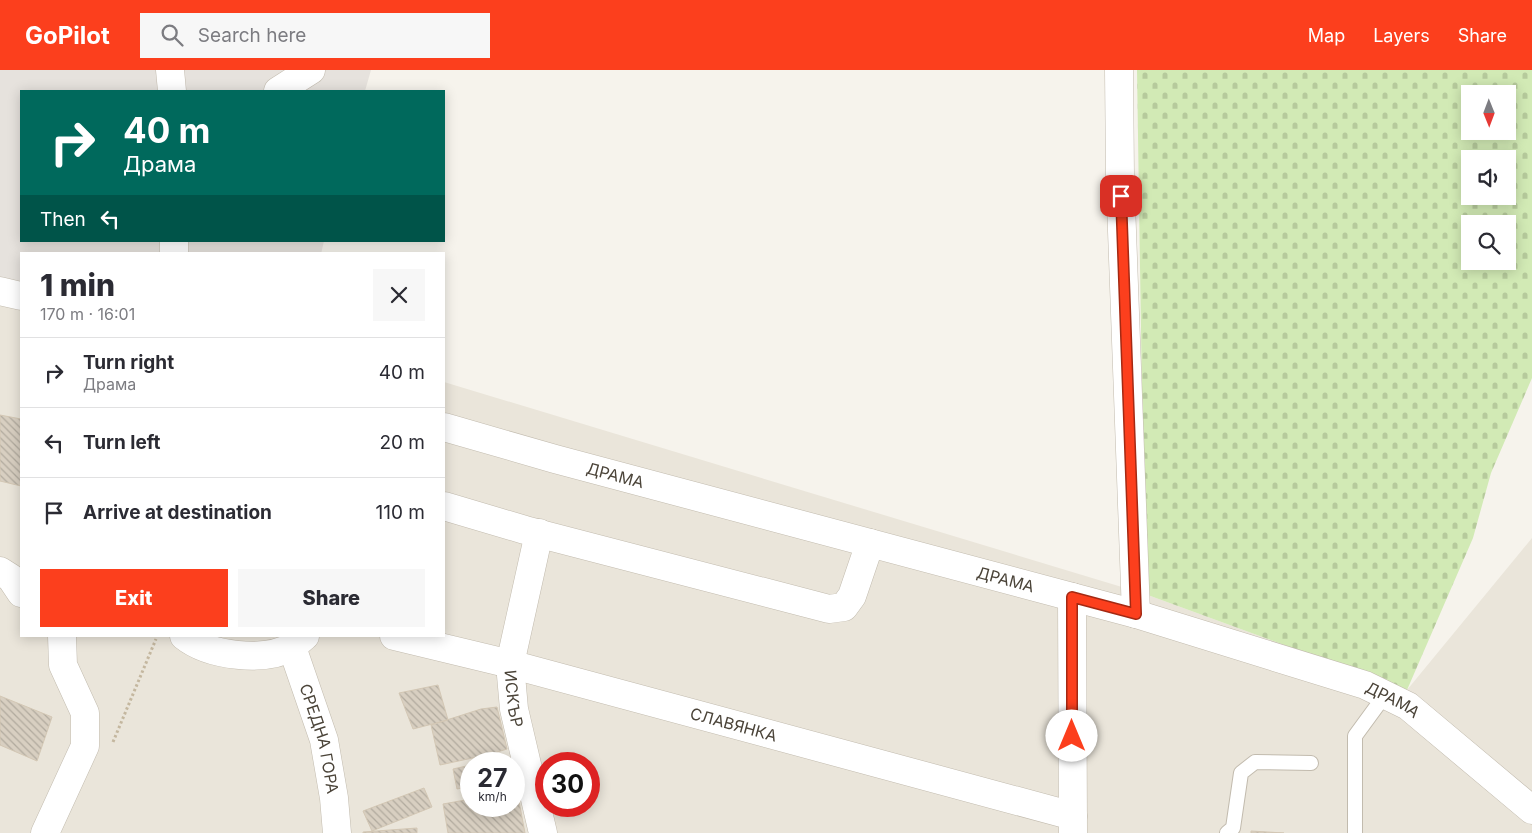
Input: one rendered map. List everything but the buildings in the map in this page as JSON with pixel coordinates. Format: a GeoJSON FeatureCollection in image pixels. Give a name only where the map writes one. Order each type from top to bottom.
{"type":"FeatureCollection","features":[{"type":"Feature","properties":{"kind":"street"},"geometry":{"type":"LineString","coordinates":[[170,70],[172,90]]}},
{"type":"Feature","properties":{"kind":"street"},"geometry":{"type":"LineString","coordinates":[[280,90],[311,70]]}},
{"type":"Feature","properties":{"kind":"street"},"geometry":{"type":"LineString","coordinates":[[1119,70],[1121,186],[1136,614]]}},
{"type":"Feature","properties":{"kind":"street"},"geometry":{"type":"LineString","coordinates":[[0,291],[20,298]]}},
{"type":"Feature","properties":{"kind":"street"},"geometry":{"type":"LineString","coordinates":[[0,302],[20,298]]}},
{"type":"Feature","properties":{"kind":"street","name":"ДРАМА"},"geometry":{"type":"LineString","coordinates":[[445,427],[564,462],[1136,614],[1365,685],[1408,706],[1532,810]]}},
{"type":"Feature","properties":{"kind":"street"},"geometry":{"type":"LineString","coordinates":[[445,506],[539,533],[829,609],[844,607],[852,596],[870,543]]}},
{"type":"Feature","properties":{"kind":"street","name":"ИСКЪР"},"geometry":{"type":"LineString","coordinates":[[539,533],[510,664],[514,709],[543,833]]}},
{"type":"Feature","properties":{"kind":"street"},"geometry":{"type":"LineString","coordinates":[[0,571],[11,578],[20,592]]}},
{"type":"Feature","properties":{"kind":"street"},"geometry":{"type":"LineString","coordinates":[[1072,597],[1073,825]]}},
{"type":"Feature","properties":{"kind":"street"},"geometry":{"type":"LineString","coordinates":[[45,833],[85,746],[85,714],[63,665],[62,637]]}},
{"type":"Feature","properties":{"kind":"street"},"geometry":{"type":"LineString","coordinates":[[185,637],[200,646],[230,655],[269,654],[298,641]]}},
{"type":"Feature","properties":{"kind":"street","name":"СЛАВЯНКА"},"geometry":{"type":"LineString","coordinates":[[398,637],[510,664],[1073,825]]}},
{"type":"Feature","properties":{"kind":"street","name":"СРЕДНА ГОРА"},"geometry":{"type":"LineString","coordinates":[[298,641],[324,740],[334,798],[337,833]]}},
{"type":"Feature","properties":{"kind":"lane"},"geometry":{"type":"LineString","coordinates":[[1355,833],[1355,736],[1385,695]]}},
{"type":"Feature","properties":{"kind":"lane"},"geometry":{"type":"LineString","coordinates":[[1227,833],[1233,828],[1241,773],[1255,762],[1311,763]]}},
{"type":"Feature","properties":{"kind":"path"},"geometry":{"type":"LineString","coordinates":[[113,744],[157,637]]}},
{"type":"Feature","properties":{"kind":"shaded area"},"geometry":{"type":"Polygon","coordinates":[[[0,70],[371,70],[365,90],[20,90],[20,242],[324,242],[321,252],[20,252],[20,302],[0,299],[0,70]]]}},
{"type":"Feature","properties":{"kind":"shaded area"},"geometry":{"type":"Polygon","coordinates":[[[0,299],[20,302],[20,637],[445,637],[445,382],[1145,594],[1407,690],[1532,538],[1532,833],[0,833],[0,299]]]}},
{"type":"Feature","properties":{"kind":"green space"},"geometry":{"type":"Polygon","coordinates":[[[1137,70],[1532,70],[1532,378],[1491,473],[1473,538],[1407,690],[1145,594],[1137,70]]]}},
{"type":"Feature","properties":{"kind":"route"},"geometry":{"type":"LineString","coordinates":[[1072,736],[1072,597],[1136,614],[1121,196]]}}]}
